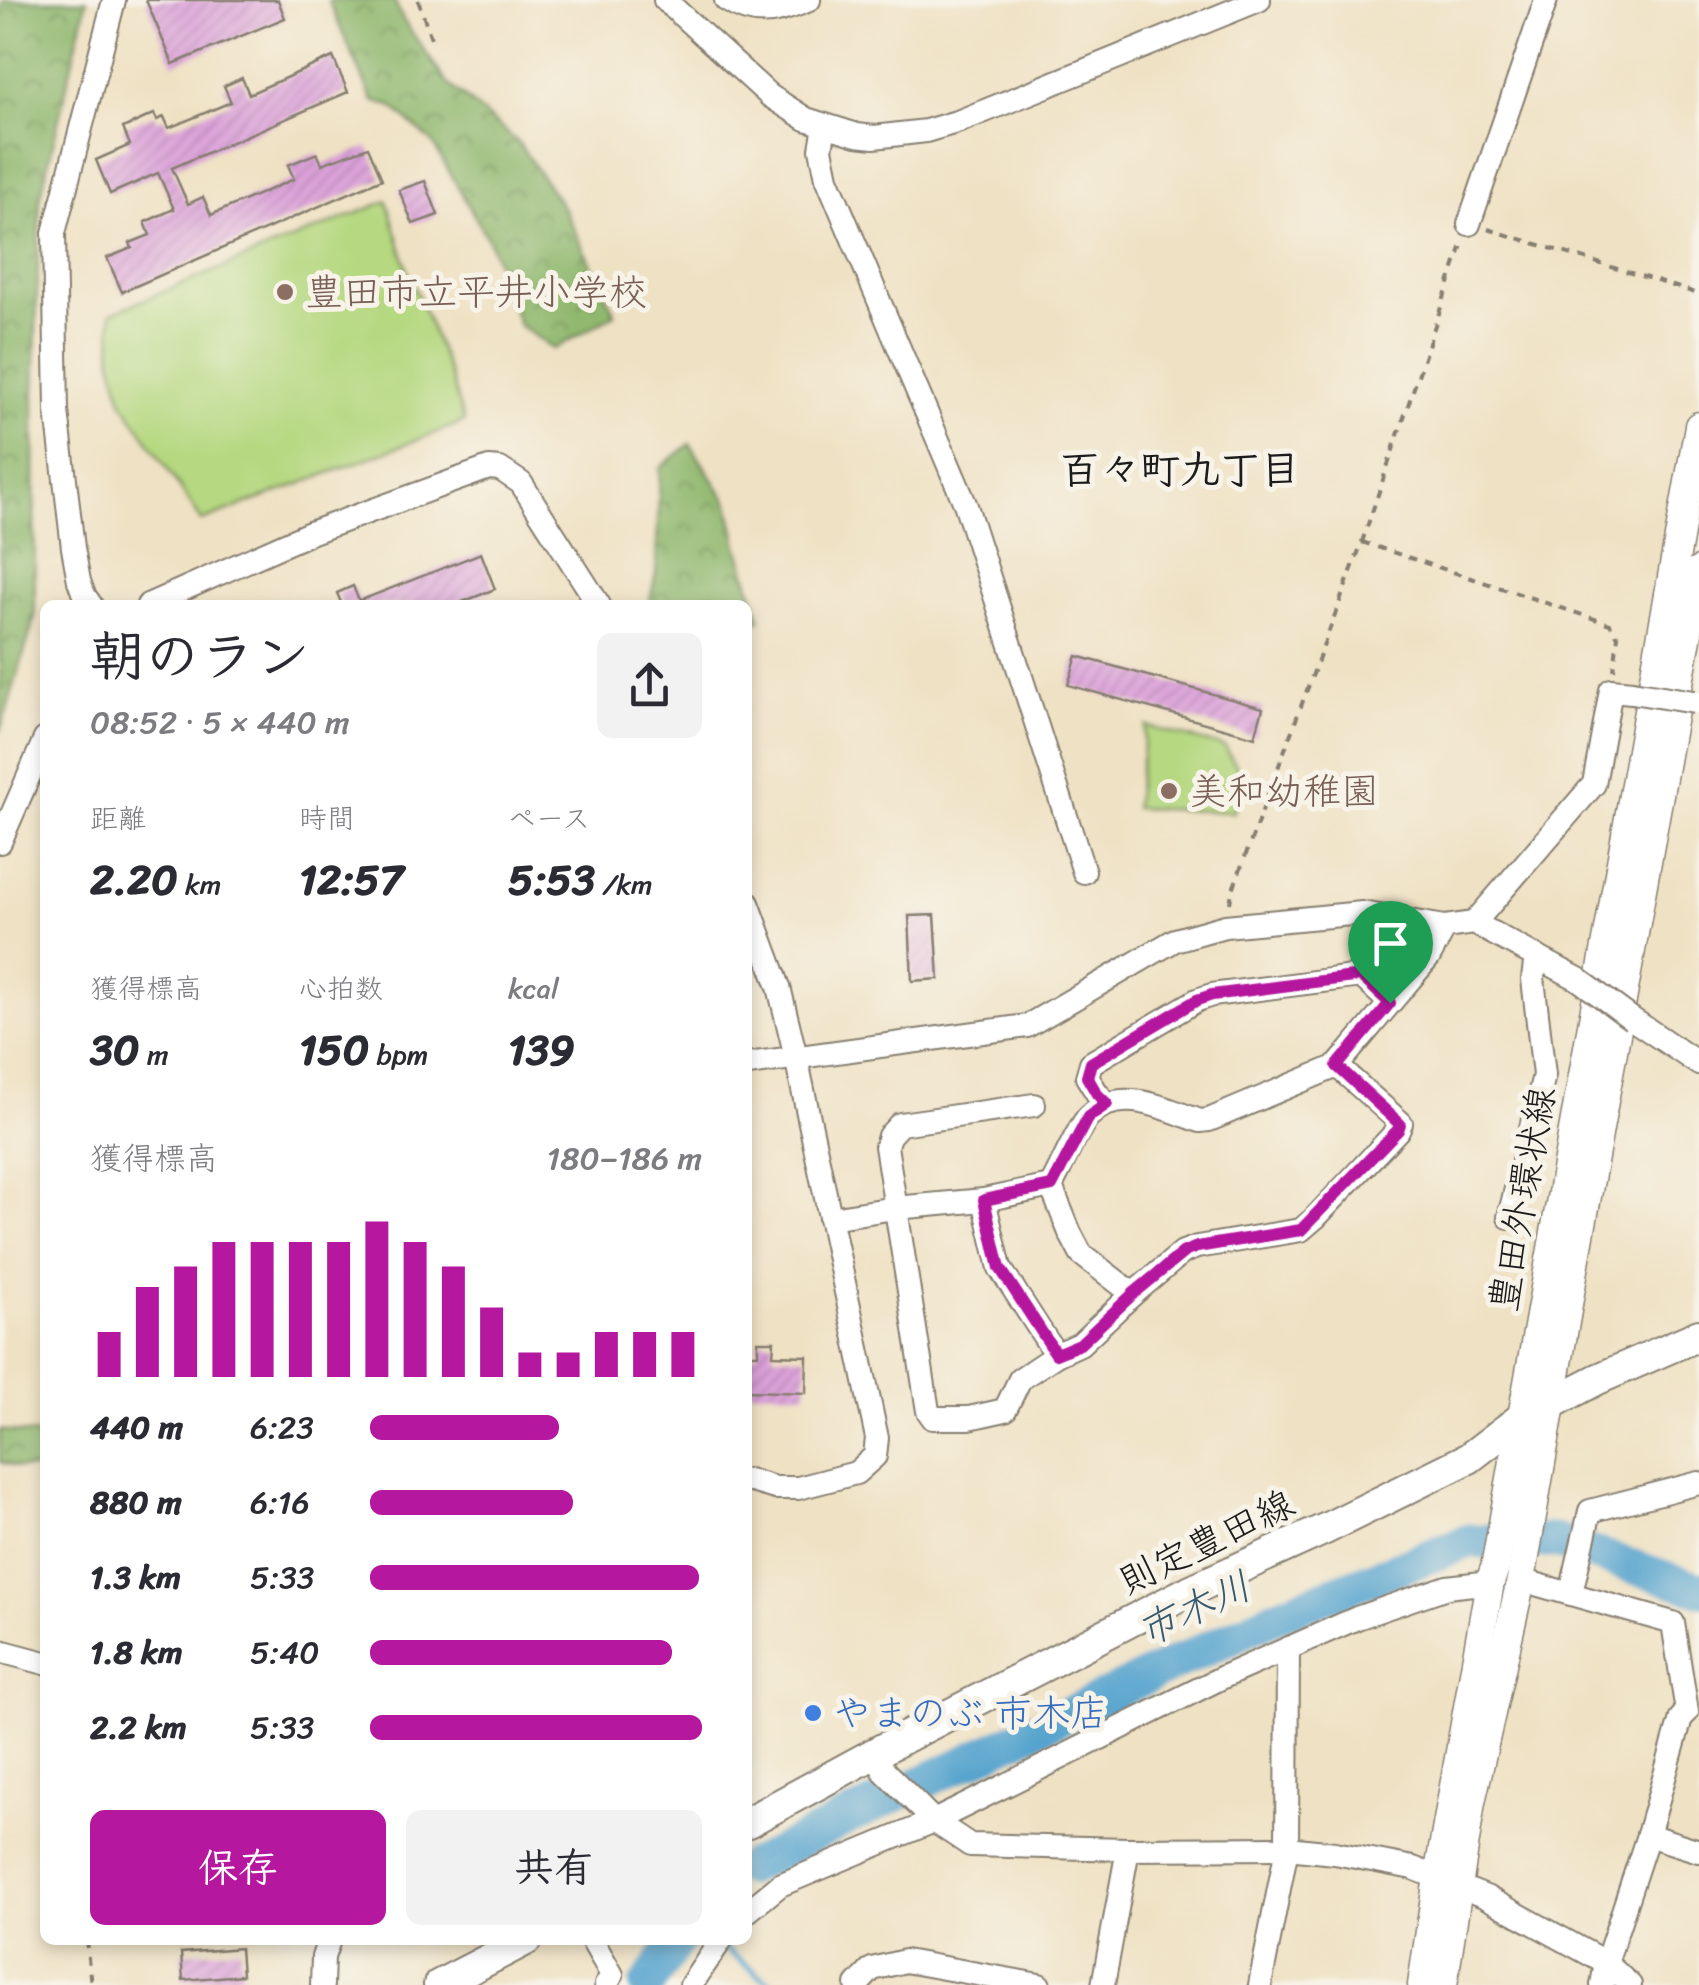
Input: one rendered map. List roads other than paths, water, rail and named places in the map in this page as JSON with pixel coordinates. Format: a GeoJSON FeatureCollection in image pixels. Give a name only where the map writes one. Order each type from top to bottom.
{"type":"FeatureCollection","features":[{"type":"Feature","properties":{"kind":"main road","name":"則定豊田線"},"geometry":{"type":"LineString","coordinates":[[752,1820],[880,1762],[1189,1592],[1469,1458],[1520,1420],[1598,1379],[1699,1335]]}},
{"type":"Feature","properties":{"kind":"main road"},"geometry":{"type":"LineString","coordinates":[[439,1985],[516,1945]]}},
{"type":"Feature","properties":{"kind":"street"},"geometry":{"type":"LineString","coordinates":[[88,600],[73,548],[57,411],[54,233],[114,0]]}},
{"type":"Feature","properties":{"kind":"street"},"geometry":{"type":"LineString","coordinates":[[665,0],[770,96],[806,120],[874,138],[926,131],[960,121],[1259,0]]}},
{"type":"Feature","properties":{"kind":"street"},"geometry":{"type":"LineString","coordinates":[[726,0],[761,14],[781,12],[809,0]]}},
{"type":"Feature","properties":{"kind":"street"},"geometry":{"type":"LineString","coordinates":[[1470,224],[1546,0]]}},
{"type":"Feature","properties":{"kind":"street"},"geometry":{"type":"LineString","coordinates":[[826,126],[821,149],[827,178],[966,506],[1084,872]]}},
{"type":"Feature","properties":{"kind":"street","name":"豊田外環状線"},"geometry":{"type":"LineString","coordinates":[[1443,1985],[1449,1881],[1492,1575],[1699,426]]}},
{"type":"Feature","properties":{"kind":"street"},"geometry":{"type":"LineString","coordinates":[[159,600],[310,532],[489,468],[500,469],[521,483],[596,600]]}},
{"type":"Feature","properties":{"kind":"street","name":"豊田外環状線"},"geometry":{"type":"LineString","coordinates":[[1422,1985],[1471,1802],[1522,1572],[1699,571]]}},
{"type":"Feature","properties":{"kind":"street"},"geometry":{"type":"LineString","coordinates":[[1474,923],[1594,784],[1622,691],[1697,703]]}},
{"type":"Feature","properties":{"kind":"street"},"geometry":{"type":"LineString","coordinates":[[0,842],[40,756]]}},
{"type":"Feature","properties":{"kind":"street"},"geometry":{"type":"LineString","coordinates":[[752,1063],[1027,1026],[1176,940],[1226,926],[1362,913],[1445,927],[1474,923],[1578,979],[1699,1064]]}},
{"type":"Feature","properties":{"kind":"street"},"geometry":{"type":"LineString","coordinates":[[752,914],[779,986],[796,1057],[877,1438],[875,1456],[856,1473],[798,1488],[775,1488],[752,1481]]}},
{"type":"Feature","properties":{"kind":"street"},"geometry":{"type":"LineString","coordinates":[[1133,1294],[1081,1254],[1052,1186],[1088,1117],[1121,1100],[1209,1120],[1337,1066],[1429,957],[1445,927]]}},
{"type":"Feature","properties":{"kind":"street"},"geometry":{"type":"LineString","coordinates":[[1509,1217],[1544,1075],[1533,979],[1536,956]]}},
{"type":"Feature","properties":{"kind":"street"},"geometry":{"type":"LineString","coordinates":[[1107,1104],[1087,1077],[1091,1063],[1197,1000],[1361,976],[1390,1003]]}},
{"type":"Feature","properties":{"kind":"street"},"geometry":{"type":"LineString","coordinates":[[1034,1105],[900,1124],[888,1136],[895,1208],[932,1418],[969,1418],[1005,1410],[1020,1379],[1056,1354],[1080,1344],[1184,1252],[1301,1230],[1400,1124],[1337,1066]]}},
{"type":"Feature","properties":{"kind":"street"},"geometry":{"type":"LineString","coordinates":[[830,1218],[984,1200],[1052,1186]]}},
{"type":"Feature","properties":{"kind":"street"},"geometry":{"type":"LineString","coordinates":[[984,1200],[1000,1268],[1056,1354]]}},
{"type":"Feature","properties":{"kind":"street"},"geometry":{"type":"LineString","coordinates":[[1574,1582],[1590,1511],[1699,1483]]}},
{"type":"Feature","properties":{"kind":"street"},"geometry":{"type":"LineString","coordinates":[[1522,1572],[1574,1582],[1674,1623],[1693,1712],[1681,1718],[1604,1974]]}},
{"type":"Feature","properties":{"kind":"street"},"geometry":{"type":"LineString","coordinates":[[752,1908],[780,1885],[934,1820],[1223,1676],[1357,1618],[1492,1575]]}},
{"type":"Feature","properties":{"kind":"street"},"geometry":{"type":"LineString","coordinates":[[1260,1985],[1287,1848],[1288,1648]]}},
{"type":"Feature","properties":{"kind":"street"},"geometry":{"type":"LineString","coordinates":[[0,1651],[40,1663]]}},
{"type":"Feature","properties":{"kind":"street"},"geometry":{"type":"LineString","coordinates":[[880,1762],[934,1820],[970,1844],[1128,1849],[1287,1848],[1335,1852],[1413,1868],[1486,1897],[1604,1974],[1630,1985]]}},
{"type":"Feature","properties":{"kind":"street"},"geometry":{"type":"LineString","coordinates":[[1648,1835],[1699,1852]]}},
{"type":"Feature","properties":{"kind":"street"},"geometry":{"type":"LineString","coordinates":[[1103,1985],[1128,1849]]}},
{"type":"Feature","properties":{"kind":"street"},"geometry":{"type":"LineString","coordinates":[[322,1985],[326,1945]]}},
{"type":"Feature","properties":{"kind":"street"},"geometry":{"type":"LineString","coordinates":[[595,1945],[612,1975],[606,1985]]}},
{"type":"Feature","properties":{"kind":"street"},"geometry":{"type":"LineString","coordinates":[[691,1985],[714,1950]]}},
{"type":"Feature","properties":{"kind":"street"},"geometry":{"type":"LineString","coordinates":[[857,1985],[872,1969],[904,1961],[1038,1985]]}},
{"type":"Feature","properties":{"kind":"waterway","name":"市木川"},"geometry":{"type":"LineString","coordinates":[[752,1866],[1282,1613],[1469,1541],[1556,1541],[1699,1589]]}},
{"type":"Feature","properties":{"kind":"waterway","name":"市木川"},"geometry":{"type":"LineString","coordinates":[[647,1985],[675,1945]]}},
{"type":"Feature","properties":{"kind":"waterway"},"geometry":{"type":"LineString","coordinates":[[722,1947],[773,1985]]}},
{"type":"Feature","properties":{"kind":"place","name":"豊田市立平井小学校"},"geometry":{"type":"Point","coordinates":[285,292]}},
{"type":"Feature","properties":{"kind":"place","name":"美和幼稚園"},"geometry":{"type":"Point","coordinates":[1169,791]}},
{"type":"Feature","properties":{"kind":"place","name":"やまのぶ 市木店"},"geometry":{"type":"Point","coordinates":[813,1713]}},
{"type":"Feature","properties":{"kind":"district","name":"百々町九丁目"},"geometry":{"type":"Point","coordinates":[1180,469]}}]}
